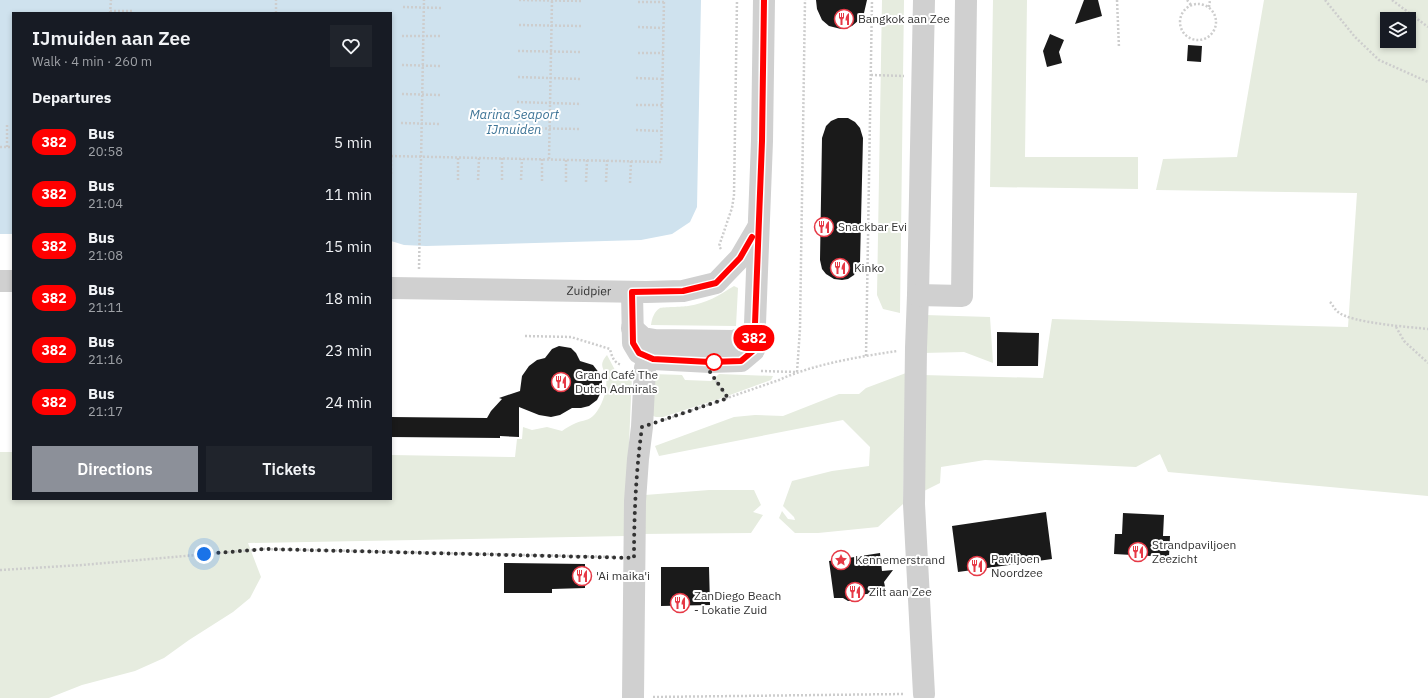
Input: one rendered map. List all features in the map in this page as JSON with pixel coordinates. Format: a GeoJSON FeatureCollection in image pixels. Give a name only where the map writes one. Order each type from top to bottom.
{"type":"FeatureCollection","features":[{"type":"Feature","properties":{"kind":"street"},"geometry":{"type":"LineString","coordinates":[[632,292],[633,343],[639,353],[653,359],[710,362],[741,361],[754,350],[762,141],[764,0]]}},
{"type":"Feature","properties":{"kind":"street"},"geometry":{"type":"LineString","coordinates":[[924,0],[914,504],[924,694]]}},
{"type":"Feature","properties":{"kind":"street"},"geometry":{"type":"LineString","coordinates":[[918,295],[962,296],[966,0]]}},
{"type":"Feature","properties":{"kind":"street","name":"Zuidpier"},"geometry":{"type":"LineString","coordinates":[[392,288],[632,292],[683,291],[716,283],[740,258],[758,227]]}},
{"type":"Feature","properties":{"kind":"street"},"geometry":{"type":"LineString","coordinates":[[0,281],[12,281]]}},
{"type":"Feature","properties":{"kind":"street"},"geometry":{"type":"LineString","coordinates":[[633,698],[635,502],[642,427],[645,368]]}},
{"type":"Feature","properties":{"kind":"path"},"geometry":{"type":"LineString","coordinates":[[110,0],[110,12],[134,11]]}},
{"type":"Feature","properties":{"kind":"path"},"geometry":{"type":"LineString","coordinates":[[276,0],[276,12]]}},
{"type":"Feature","properties":{"kind":"path"},"geometry":{"type":"LineString","coordinates":[[418,273],[424,0]]}},
{"type":"Feature","properties":{"kind":"path"},"geometry":{"type":"LineString","coordinates":[[519,0],[582,1]]}},
{"type":"Feature","properties":{"kind":"path"},"geometry":{"type":"LineString","coordinates":[[549,159],[552,0]]}},
{"type":"Feature","properties":{"kind":"path"},"geometry":{"type":"LineString","coordinates":[[733,266],[719,246],[732,208],[734,196],[736,0]]}},
{"type":"Feature","properties":{"kind":"path"},"geometry":{"type":"LineString","coordinates":[[797,372],[800,330],[805,0]]}},
{"type":"Feature","properties":{"kind":"path"},"geometry":{"type":"LineString","coordinates":[[866,356],[872,0]]}},
{"type":"Feature","properties":{"kind":"path"},"geometry":{"type":"LineString","coordinates":[[1117,0],[1119,48]]}},
{"type":"Feature","properties":{"kind":"path"},"geometry":{"type":"LineString","coordinates":[[1186,0],[1191,5]]}},
{"type":"Feature","properties":{"kind":"path"},"geometry":{"type":"LineString","coordinates":[[1209,7],[1210,0]]}},
{"type":"Feature","properties":{"kind":"path"},"geometry":{"type":"LineString","coordinates":[[1325,0],[1355,37],[1379,60],[1428,82]]}},
{"type":"Feature","properties":{"kind":"path"},"geometry":{"type":"LineString","coordinates":[[1392,0],[1428,27]]}},
{"type":"Feature","properties":{"kind":"path"},"geometry":{"type":"LineString","coordinates":[[392,156],[661,162],[664,1],[638,2]]}},
{"type":"Feature","properties":{"kind":"path"},"geometry":{"type":"LineString","coordinates":[[1199,3],[1209,7],[1216,19],[1215,29],[1206,38],[1192,39],[1182,32],[1180,19],[1183,10],[1191,5],[1199,3]]}},
{"type":"Feature","properties":{"kind":"path"},"geometry":{"type":"LineString","coordinates":[[403,7],[442,8]]}},
{"type":"Feature","properties":{"kind":"path"},"geometry":{"type":"LineString","coordinates":[[519,25],[582,26]]}},
{"type":"Feature","properties":{"kind":"path"},"geometry":{"type":"LineString","coordinates":[[638,27],[663,28]]}},
{"type":"Feature","properties":{"kind":"path"},"geometry":{"type":"LineString","coordinates":[[402,36],[441,36]]}},
{"type":"Feature","properties":{"kind":"path"},"geometry":{"type":"LineString","coordinates":[[518,51],[582,52]]}},
{"type":"Feature","properties":{"kind":"path"},"geometry":{"type":"LineString","coordinates":[[638,53],[663,53]]}},
{"type":"Feature","properties":{"kind":"path"},"geometry":{"type":"LineString","coordinates":[[402,65],[440,66]]}},
{"type":"Feature","properties":{"kind":"path"},"geometry":{"type":"LineString","coordinates":[[871,74],[898,76]]}},
{"type":"Feature","properties":{"kind":"path"},"geometry":{"type":"LineString","coordinates":[[518,77],[581,79]]}},
{"type":"Feature","properties":{"kind":"path"},"geometry":{"type":"LineString","coordinates":[[636,78],[662,79]]}},
{"type":"Feature","properties":{"kind":"path"},"geometry":{"type":"LineString","coordinates":[[402,94],[440,95]]}},
{"type":"Feature","properties":{"kind":"path"},"geometry":{"type":"LineString","coordinates":[[517,102],[581,104]]}},
{"type":"Feature","properties":{"kind":"path"},"geometry":{"type":"LineString","coordinates":[[636,105],[662,105]]}},
{"type":"Feature","properties":{"kind":"path"},"geometry":{"type":"LineString","coordinates":[[401,124],[440,124]]}},
{"type":"Feature","properties":{"kind":"path"},"geometry":{"type":"LineString","coordinates":[[7,125],[7,147]]}},
{"type":"Feature","properties":{"kind":"path"},"geometry":{"type":"LineString","coordinates":[[517,128],[581,129]]}},
{"type":"Feature","properties":{"kind":"path"},"geometry":{"type":"LineString","coordinates":[[636,130],[661,131]]}},
{"type":"Feature","properties":{"kind":"path"},"geometry":{"type":"LineString","coordinates":[[0,147],[12,147]]}},
{"type":"Feature","properties":{"kind":"path"},"geometry":{"type":"LineString","coordinates":[[458,157],[458,180]]}},
{"type":"Feature","properties":{"kind":"path"},"geometry":{"type":"LineString","coordinates":[[478,180],[479,158]]}},
{"type":"Feature","properties":{"kind":"path"},"geometry":{"type":"LineString","coordinates":[[502,158],[502,180]]}},
{"type":"Feature","properties":{"kind":"path"},"geometry":{"type":"LineString","coordinates":[[522,158],[522,180]]}},
{"type":"Feature","properties":{"kind":"path"},"geometry":{"type":"LineString","coordinates":[[542,159],[542,181]]}},
{"type":"Feature","properties":{"kind":"path"},"geometry":{"type":"LineString","coordinates":[[566,160],[566,182]]}},
{"type":"Feature","properties":{"kind":"path"},"geometry":{"type":"LineString","coordinates":[[586,182],[587,160]]}},
{"type":"Feature","properties":{"kind":"path"},"geometry":{"type":"LineString","coordinates":[[606,160],[606,182]]}},
{"type":"Feature","properties":{"kind":"path"},"geometry":{"type":"LineString","coordinates":[[630,182],[631,161]]}},
{"type":"Feature","properties":{"kind":"path"},"geometry":{"type":"LineString","coordinates":[[1330,302],[1338,312],[1348,318],[1395,326],[1428,329]]}},
{"type":"Feature","properties":{"kind":"path"},"geometry":{"type":"LineString","coordinates":[[1395,326],[1404,341],[1428,363]]}},
{"type":"Feature","properties":{"kind":"path"},"geometry":{"type":"LineString","coordinates":[[525,336],[571,336],[610,349],[612,358],[617,364],[645,368]]}},
{"type":"Feature","properties":{"kind":"path"},"geometry":{"type":"LineString","coordinates":[[642,427],[779,380],[797,372],[866,356],[916,348]]}},
{"type":"Feature","properties":{"kind":"path"},"geometry":{"type":"LineString","coordinates":[[712,375],[728,398]]}},
{"type":"Feature","properties":{"kind":"path"},"geometry":{"type":"LineString","coordinates":[[0,570],[265,549],[634,558]]}},
{"type":"Feature","properties":{"kind":"path"},"geometry":{"type":"LineString","coordinates":[[633,698],[924,694]]}},
{"type":"Feature","properties":{"kind":"shaded area"},"geometry":{"type":"Polygon","coordinates":[[[882,0],[904,0],[900,313],[883,309],[877,295],[882,0]]]}},
{"type":"Feature","properties":{"kind":"shaded area"},"geometry":{"type":"Polygon","coordinates":[[[993,0],[1027,0],[1025,157],[1138,157],[1138,189],[990,187],[993,0]]]}},
{"type":"Feature","properties":{"kind":"shaded area"},"geometry":{"type":"Polygon","coordinates":[[[1264,0],[1428,0],[1428,496],[1168,472],[1160,454],[1136,467],[985,460],[941,467],[940,483],[918,494],[922,375],[1043,378],[1052,319],[1348,327],[1357,193],[1156,190],[1163,159],[1237,157],[1264,0]]]}},
{"type":"Feature","properties":{"kind":"shaded area"},"geometry":{"type":"Polygon","coordinates":[[[734,286],[738,288],[736,326],[651,325],[656,311],[660,308],[688,306],[701,303],[734,286]]]}},
{"type":"Feature","properties":{"kind":"shaded area"},"geometry":{"type":"Polygon","coordinates":[[[925,315],[990,317],[993,363],[964,352],[923,353],[925,315]]]}},
{"type":"Feature","properties":{"kind":"shaded area"},"geometry":{"type":"Polygon","coordinates":[[[607,355],[615,370],[632,375],[625,536],[248,543],[261,577],[250,598],[233,612],[164,658],[135,671],[82,685],[49,698],[0,698],[0,452],[12,452],[12,500],[392,500],[392,455],[515,457],[517,439],[522,439],[523,427],[532,430],[547,427],[562,431],[574,424],[590,418],[595,414],[604,397],[606,378],[602,364],[607,355]]]}},
{"type":"Feature","properties":{"kind":"shaded area"},"geometry":{"type":"Polygon","coordinates":[[[906,373],[903,504],[878,527],[818,533],[795,533],[779,518],[782,511],[788,519],[795,520],[783,506],[792,481],[832,471],[869,466],[870,447],[843,420],[659,456],[655,446],[734,417],[755,415],[783,416],[839,394],[859,394],[866,388],[906,373]]]}},
{"type":"Feature","properties":{"kind":"shaded area"},"geometry":{"type":"Polygon","coordinates":[[[652,374],[682,375],[685,380],[711,381],[719,374],[773,376],[771,380],[719,399],[663,417],[656,417],[650,415],[652,374]]]}},
{"type":"Feature","properties":{"kind":"shaded area"},"geometry":{"type":"Polygon","coordinates":[[[709,490],[754,490],[761,505],[753,512],[763,515],[751,533],[639,534],[645,495],[709,490]]]}},
{"type":"Feature","properties":{"kind":"water","name":"Marina Seaport IJmuiden"},"geometry":{"type":"Polygon","coordinates":[[[0,0],[701,0],[697,207],[690,222],[672,234],[641,240],[426,246],[404,245],[392,241],[392,12],[12,12],[12,234],[0,234],[0,0]]]}},
{"type":"Feature","properties":{"kind":"building"},"geometry":{"type":"Polygon","coordinates":[[[816,0],[867,0],[864,13],[859,20],[852,26],[841,29],[829,26],[822,20],[817,9],[816,0]]]}},
{"type":"Feature","properties":{"kind":"building"},"geometry":{"type":"Polygon","coordinates":[[[1084,0],[1098,0],[1102,16],[1075,24],[1084,0]]]}},
{"type":"Feature","properties":{"kind":"building"},"geometry":{"type":"Polygon","coordinates":[[[1050,34],[1064,40],[1059,52],[1062,63],[1047,67],[1043,51],[1050,34]]]}},
{"type":"Feature","properties":{"kind":"building"},"geometry":{"type":"Polygon","coordinates":[[[1188,45],[1202,46],[1201,62],[1187,61],[1188,45]]]}},
{"type":"Feature","properties":{"kind":"building"},"geometry":{"type":"Polygon","coordinates":[[[838,118],[848,118],[855,122],[860,128],[863,138],[860,263],[854,275],[848,279],[842,280],[834,279],[826,274],[822,269],[820,260],[822,138],[826,126],[831,121],[838,118]]]}},
{"type":"Feature","properties":{"kind":"building"},"geometry":{"type":"Polygon","coordinates":[[[997,332],[1039,333],[1038,366],[997,366],[997,332]]]}},
{"type":"Feature","properties":{"kind":"building","name":"Grand Café The Dutch Admirals"},"geometry":{"type":"Polygon","coordinates":[[[559,346],[571,348],[576,353],[580,361],[593,365],[600,374],[602,381],[601,392],[597,400],[589,406],[572,408],[560,415],[551,417],[539,415],[519,407],[519,437],[392,437],[392,417],[487,418],[502,399],[499,398],[520,391],[522,376],[529,366],[537,360],[545,358],[552,349],[559,346]]]}},
{"type":"Feature","properties":{"kind":"building"},"geometry":{"type":"Polygon","coordinates":[[[1046,512],[1052,559],[958,572],[952,526],[1046,512]]]}},
{"type":"Feature","properties":{"kind":"building"},"geometry":{"type":"Polygon","coordinates":[[[1123,513],[1164,515],[1163,536],[1170,536],[1169,557],[1114,554],[1115,534],[1122,534],[1123,513]]]}},
{"type":"Feature","properties":{"kind":"building"},"geometry":{"type":"Polygon","coordinates":[[[880,553],[882,571],[893,570],[884,582],[886,591],[860,595],[856,600],[848,601],[843,598],[834,598],[829,561],[880,553]]]}},
{"type":"Feature","properties":{"kind":"building"},"geometry":{"type":"Polygon","coordinates":[[[504,563],[585,564],[585,588],[552,589],[552,593],[504,593],[504,563]]]}},
{"type":"Feature","properties":{"kind":"building"},"geometry":{"type":"Polygon","coordinates":[[[661,567],[709,567],[710,605],[661,606],[661,567]]]}},
{"type":"Feature","properties":{"kind":"bus line","name":"382"},"geometry":{"type":"LineString","coordinates":[[752,237],[740,258],[716,283],[683,291],[632,292],[633,343],[639,353],[653,359],[710,362],[741,361],[754,350],[762,141],[764,0]]}},
{"type":"Feature","properties":{"kind":"place","name":"Bangkok aan Zee"},"geometry":{"type":"Point","coordinates":[844,19]}},
{"type":"Feature","properties":{"kind":"place","name":"Snackbar Evi"},"geometry":{"type":"Point","coordinates":[824,227]}},
{"type":"Feature","properties":{"kind":"place","name":"Kinko"},"geometry":{"type":"Point","coordinates":[840,268]}},
{"type":"Feature","properties":{"kind":"place","name":"Grand Café The Dutch Admirals"},"geometry":{"type":"Point","coordinates":[561,382]}},
{"type":"Feature","properties":{"kind":"place","name":"Strandpaviljoen Zeezicht"},"geometry":{"type":"Point","coordinates":[1138,552]}},
{"type":"Feature","properties":{"kind":"place","name":"Kennemerstrand"},"geometry":{"type":"Point","coordinates":[841,560]}},
{"type":"Feature","properties":{"kind":"place","name":"Paviljoen Noordzee"},"geometry":{"type":"Point","coordinates":[977,566]}},
{"type":"Feature","properties":{"kind":"place","name":"'Ai maika'i"},"geometry":{"type":"Point","coordinates":[582,576]}},
{"type":"Feature","properties":{"kind":"place","name":"Zilt aan Zee"},"geometry":{"type":"Point","coordinates":[855,592]}},
{"type":"Feature","properties":{"kind":"place","name":"ZanDiego Beach - Lokatie Zuid"},"geometry":{"type":"Point","coordinates":[680,603]}},
{"type":"Feature","properties":{"kind":"route"},"geometry":{"type":"LineString","coordinates":[[204,554],[265,549],[634,558],[635,502],[642,427],[728,398],[708,369],[714,362]]}}]}
